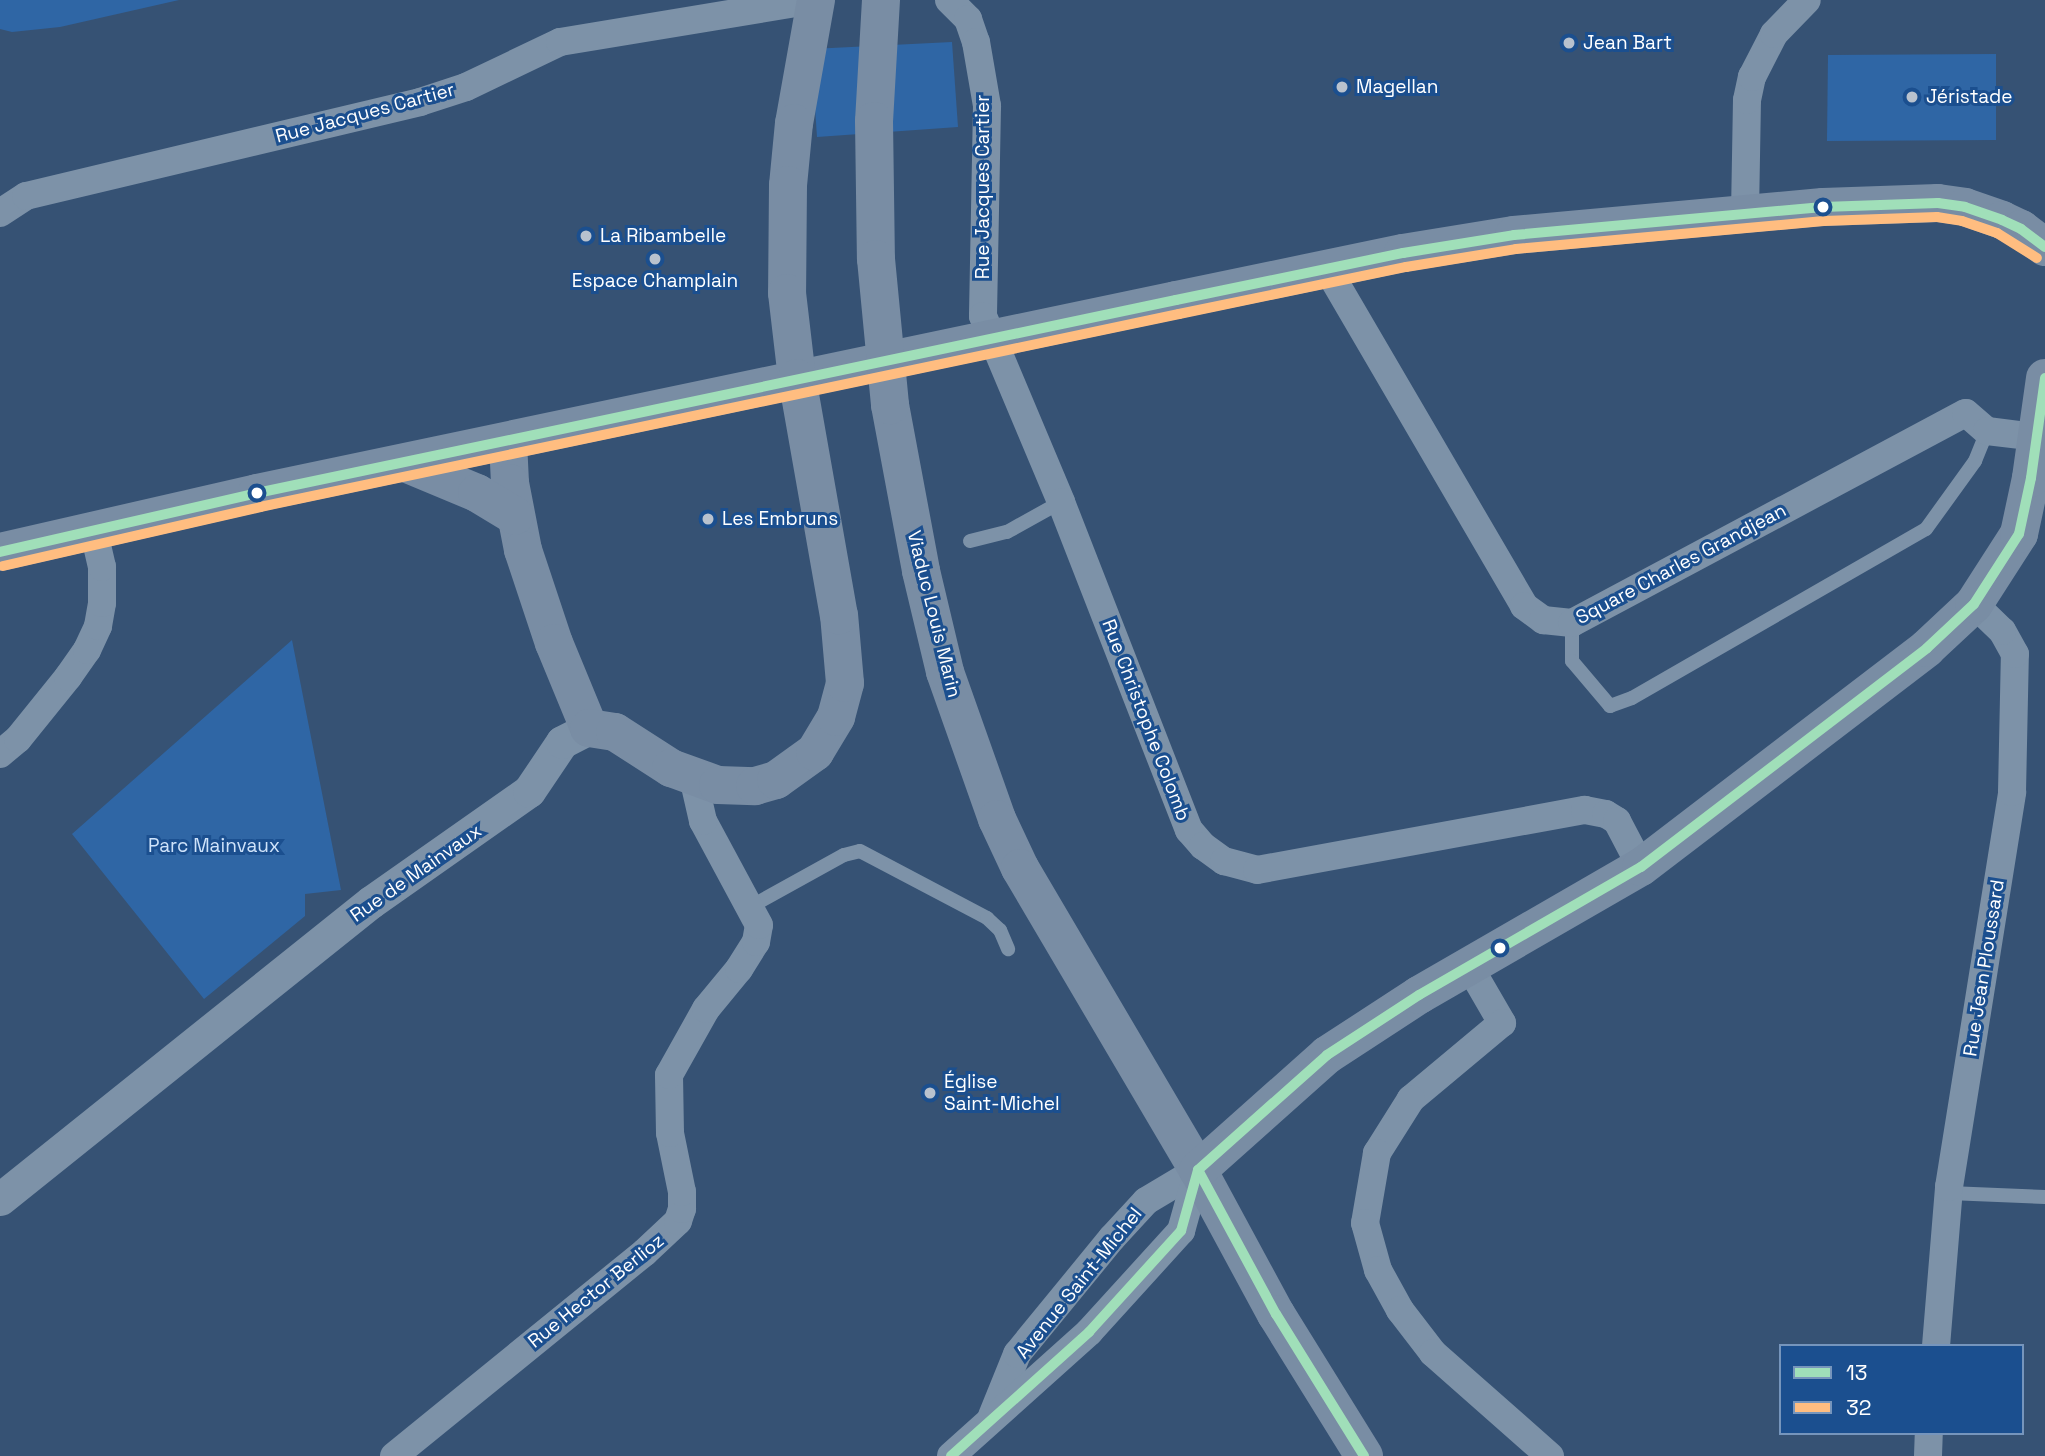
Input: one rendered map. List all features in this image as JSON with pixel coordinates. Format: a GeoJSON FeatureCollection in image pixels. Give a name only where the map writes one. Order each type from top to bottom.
{"type":"FeatureCollection","features":[{"type":"Feature","properties":{"kind":"main road"},"geometry":{"type":"LineString","coordinates":[[508,442],[515,516],[530,574],[589,728],[615,732],[671,768],[718,785],[755,786],[793,771],[815,752],[836,717],[845,682],[839,615],[797,378],[787,293],[789,185],[794,123],[815,0]]}},
{"type":"Feature","properties":{"kind":"main road","name":"Viaduc Louis Marin"},"geometry":{"type":"LineString","coordinates":[[881,0],[874,121],[876,259],[890,405],[916,546],[945,673],[997,819],[1020,868],[1198,1170],[1276,1314],[1364,1456]]}},
{"type":"Feature","properties":{"kind":"main road"},"geometry":{"type":"LineString","coordinates":[[0,552],[257,493],[1265,281],[1403,253],[1514,235],[1745,214],[1938,203],[1965,207],[2002,220],[2021,229],[2045,248]]}},
{"type":"Feature","properties":{"kind":"main road","name":"Avenue Saint-Michel"},"geometry":{"type":"LineString","coordinates":[[1198,1170],[1327,1055],[1469,966],[1641,867],[1927,648],[1974,604],[2019,534],[2038,449],[2045,378]]}},
{"type":"Feature","properties":{"kind":"main road"},"geometry":{"type":"LineString","coordinates":[[405,463],[477,493],[515,516]]}},
{"type":"Feature","properties":{"kind":"street","name":"Rue Jacques Cartier"},"geometry":{"type":"LineString","coordinates":[[0,212],[26,196],[420,102],[466,86],[560,42],[815,0]]}},
{"type":"Feature","properties":{"kind":"street","name":"Rue Jacques Cartier"},"geometry":{"type":"LineString","coordinates":[[949,0],[968,19],[976,42],[986,106],[982,233],[983,317],[993,339]]}},
{"type":"Feature","properties":{"kind":"street"},"geometry":{"type":"LineString","coordinates":[[1745,214],[1746,100],[1752,77],[1774,34],[1807,0]]}},
{"type":"Feature","properties":{"kind":"street","name":"Square Charles Grandjean"},"geometry":{"type":"LineString","coordinates":[[1328,270],[1524,606],[1543,620],[1572,623],[1966,413],[1987,430],[2038,449]]}},
{"type":"Feature","properties":{"kind":"street","name":"Rue Christophe Colomb"},"geometry":{"type":"LineString","coordinates":[[993,339],[1061,502],[1189,830],[1212,854],[1241,867],[1266,869],[1585,810],[1606,814],[1617,821],[1641,867]]}},
{"type":"Feature","properties":{"kind":"street"},"geometry":{"type":"LineString","coordinates":[[0,754],[18,739],[62,686],[87,650],[98,626],[102,603],[102,567],[94,532]]}},
{"type":"Feature","properties":{"kind":"street","name":"Rue Jean Ploussard"},"geometry":{"type":"LineString","coordinates":[[1937,1344],[1949,1193],[2012,792],[2015,654],[2003,631],[1974,604]]}},
{"type":"Feature","properties":{"kind":"street","name":"Rue de Mainvaux"},"geometry":{"type":"LineString","coordinates":[[0,1199],[371,902],[529,791],[562,743],[589,728]]}},
{"type":"Feature","properties":{"kind":"street","name":"Rue Hector Berlioz"},"geometry":{"type":"LineString","coordinates":[[394,1456],[678,1221],[682,1209],[682,1192],[670,1133],[669,1075],[706,1009],[739,969],[756,942],[759,925],[703,821],[693,777]]}},
{"type":"Feature","properties":{"kind":"street"},"geometry":{"type":"LineString","coordinates":[[1469,966],[1502,1023],[1411,1099],[1377,1153],[1365,1223],[1378,1270],[1400,1310],[1433,1353],[1550,1456]]}},
{"type":"Feature","properties":{"kind":"street","name":"Avenue Saint-Michel"},"geometry":{"type":"LineString","coordinates":[[990,1422],[1017,1354],[1096,1257],[1146,1201],[1198,1170]]}},
{"type":"Feature","properties":{"kind":"street","name":"Avenue Saint-Michel"},"geometry":{"type":"LineString","coordinates":[[951,1456],[1089,1332],[1181,1231],[1198,1170]]}},
{"type":"Feature","properties":{"kind":"street"},"geometry":{"type":"LineString","coordinates":[[1928,1456],[1929,1435]]}},
{"type":"Feature","properties":{"kind":"lane"},"geometry":{"type":"LineString","coordinates":[[1572,623],[1572,661],[1610,706],[1632,698],[1926,529],[1975,461],[1987,430]]}},
{"type":"Feature","properties":{"kind":"lane"},"geometry":{"type":"LineString","coordinates":[[970,541],[1007,532],[1061,502]]}},
{"type":"Feature","properties":{"kind":"lane"},"geometry":{"type":"LineString","coordinates":[[750,907],[844,855],[860,851],[878,858],[987,918],[1000,930],[1008,949]]}},
{"type":"Feature","properties":{"kind":"lane"},"geometry":{"type":"LineString","coordinates":[[1949,1193],[2045,1196]]}},
{"type":"Feature","properties":{"kind":"green space"},"geometry":{"type":"Polygon","coordinates":[[[0,0],[179,0],[60,27],[12,32],[0,29],[0,0]]]}},
{"type":"Feature","properties":{"kind":"green space"},"geometry":{"type":"Polygon","coordinates":[[[952,42],[958,127],[817,137],[811,49],[952,42]]]}},
{"type":"Feature","properties":{"kind":"green space","name":"Jéristade"},"geometry":{"type":"Polygon","coordinates":[[[1996,54],[1996,140],[1827,141],[1828,55],[1996,54]]]}},
{"type":"Feature","properties":{"kind":"green space","name":"Parc Mainvaux"},"geometry":{"type":"Polygon","coordinates":[[[292,640],[341,890],[305,894],[305,916],[204,999],[72,834],[292,640]]]}},
{"type":"Feature","properties":{"kind":"transit line","name":"13"},"geometry":{"type":"LineString","coordinates":[[0,552],[257,493],[1176,300],[1403,253],[1514,235],[1823,207],[1938,203],[1965,207],[2002,220],[2021,229],[2045,247]]}},
{"type":"Feature","properties":{"kind":"transit line","name":"32"},"geometry":{"type":"LineString","coordinates":[[3,566],[260,507],[1179,314],[1406,267],[1516,249],[1824,221],[1937,217],[1962,221],[1997,233],[2037,258]]}},
{"type":"Feature","properties":{"kind":"transit line","name":"13"},"geometry":{"type":"LineString","coordinates":[[951,1456],[1089,1332],[1181,1231],[1198,1170],[1327,1055],[1419,995],[1641,867],[1927,648],[1974,604],[2019,534],[2031,478],[2045,378]]}},
{"type":"Feature","properties":{"kind":"transit line","name":"13"},"geometry":{"type":"LineString","coordinates":[[1198,1170],[1276,1314],[1364,1456]]}},
{"type":"Feature","properties":{"kind":"place","name":"Jean Bart"},"geometry":{"type":"Point","coordinates":[1569,43]}},
{"type":"Feature","properties":{"kind":"place","name":"Magellan"},"geometry":{"type":"Point","coordinates":[1342,87]}},
{"type":"Feature","properties":{"kind":"place","name":"Jéristade"},"geometry":{"type":"Point","coordinates":[1912,97]}},
{"type":"Feature","properties":{"kind":"place","name":"La Ribambelle"},"geometry":{"type":"Point","coordinates":[586,236]}},
{"type":"Feature","properties":{"kind":"place","name":"Espace Champlain"},"geometry":{"type":"Point","coordinates":[655,259]}},
{"type":"Feature","properties":{"kind":"place","name":"Les Embruns"},"geometry":{"type":"Point","coordinates":[708,519]}},
{"type":"Feature","properties":{"kind":"place","name":"Église Saint-Michel"},"geometry":{"type":"Point","coordinates":[930,1093]}}]}
